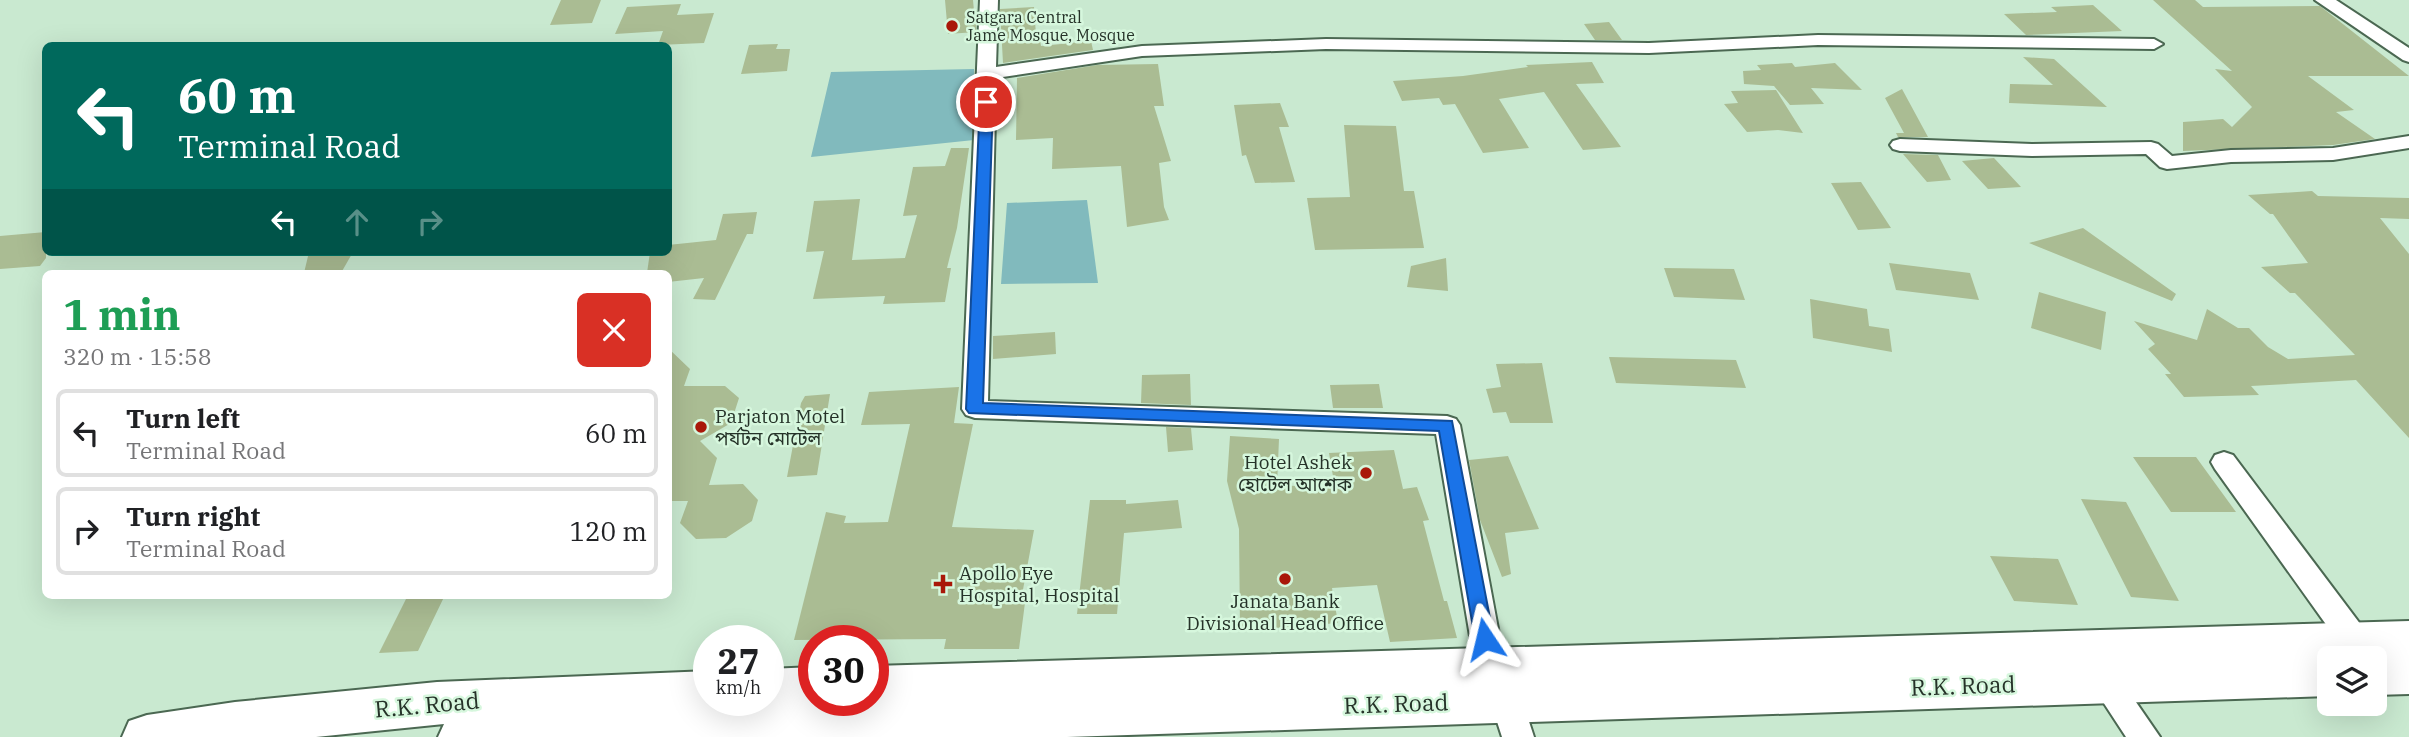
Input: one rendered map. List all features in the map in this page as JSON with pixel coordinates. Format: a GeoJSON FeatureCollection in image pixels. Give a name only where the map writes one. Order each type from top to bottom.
{"type":"FeatureCollection","features":[{"type":"Feature","properties":{"kind":"highway","name":"R.K. Road"},"geometry":{"type":"LineString","coordinates":[[463,737],[571,734],[757,717],[996,727],[1153,725],[1505,701],[2317,670]]}},
{"type":"Feature","properties":{"kind":"highway","name":"R.K. Road"},"geometry":{"type":"LineString","coordinates":[[889,687],[1505,701],[2105,682],[2317,671]]}},
{"type":"Feature","properties":{"kind":"highway","name":"R.K. Road"},"geometry":{"type":"LineString","coordinates":[[147,737],[235,724],[437,703],[693,693]]}},
{"type":"Feature","properties":{"kind":"highway","name":"R.K. Road"},"geometry":{"type":"LineString","coordinates":[[757,717],[798,696]]}},
{"type":"Feature","properties":{"kind":"street"},"geometry":{"type":"LineString","coordinates":[[989,0],[975,409],[1447,425],[1505,701]]}},
{"type":"Feature","properties":{"kind":"street"},"geometry":{"type":"LineString","coordinates":[[2324,0],[2409,56]]}},
{"type":"Feature","properties":{"kind":"street"},"geometry":{"type":"LineString","coordinates":[[988,74],[1142,51],[1326,44],[1649,48],[1818,40],[2154,44]]}},
{"type":"Feature","properties":{"kind":"street"},"geometry":{"type":"LineString","coordinates":[[1900,145],[2032,150],[2151,148],[2167,163],[2231,156],[2333,154],[2409,142]]}},
{"type":"Feature","properties":{"kind":"street"},"geometry":{"type":"LineString","coordinates":[[2224,462],[2368,646]]}},
{"type":"Feature","properties":{"kind":"street"},"geometry":{"type":"LineString","coordinates":[[2105,682],[2144,737]]}},
{"type":"Feature","properties":{"kind":"water"},"geometry":{"type":"Polygon","coordinates":[[[974,69],[974,140],[811,157],[831,72],[974,69]]]}},
{"type":"Feature","properties":{"kind":"water"},"geometry":{"type":"Polygon","coordinates":[[[1087,200],[1098,283],[1001,284],[1007,203],[1087,200]]]}},
{"type":"Feature","properties":{"kind":"building"},"geometry":{"type":"Polygon","coordinates":[[[561,0],[601,0],[592,23],[550,25],[561,0]]]}},
{"type":"Feature","properties":{"kind":"building"},"geometry":{"type":"Polygon","coordinates":[[[945,0],[973,0],[974,11],[977,10],[976,32],[948,34],[945,0]]]}},
{"type":"Feature","properties":{"kind":"building"},"geometry":{"type":"Polygon","coordinates":[[[2153,0],[2195,0],[2203,7],[2320,6],[2409,76],[2308,76],[2354,110],[2336,112],[2375,139],[2333,145],[2183,151],[2183,122],[2223,119],[2232,127],[2252,107],[2215,69],[2232,71],[2153,0]]]}},
{"type":"Feature","properties":{"kind":"building"},"geometry":{"type":"Polygon","coordinates":[[[681,4],[677,15],[714,13],[704,43],[672,44],[672,42],[659,42],[663,31],[615,34],[627,7],[681,4]]]}},
{"type":"Feature","properties":{"kind":"building"},"geometry":{"type":"Polygon","coordinates":[[[2093,5],[2122,31],[2026,35],[2004,14],[2057,12],[2051,7],[2093,5]]]}},
{"type":"Feature","properties":{"kind":"building"},"geometry":{"type":"Polygon","coordinates":[[[1034,7],[1036,35],[1039,35],[1041,46],[1091,41],[1093,50],[1003,63],[1000,9],[1034,7]]]}},
{"type":"Feature","properties":{"kind":"building"},"geometry":{"type":"Polygon","coordinates":[[[1609,22],[1622,40],[1595,40],[1584,24],[1609,22]]]}},
{"type":"Feature","properties":{"kind":"building"},"geometry":{"type":"Polygon","coordinates":[[[778,44],[776,49],[790,49],[787,71],[741,74],[749,45],[778,44]]]}},
{"type":"Feature","properties":{"kind":"building"},"geometry":{"type":"Polygon","coordinates":[[[2023,57],[2054,59],[2107,107],[2009,103],[2010,84],[2053,85],[2023,57]]]}},
{"type":"Feature","properties":{"kind":"building"},"geometry":{"type":"Polygon","coordinates":[[[1592,62],[1604,83],[1576,84],[1621,147],[1583,150],[1544,92],[1499,99],[1529,148],[1483,153],[1455,104],[1443,105],[1439,98],[1402,101],[1393,81],[1463,76],[1528,67],[1526,65],[1592,62]]]}},
{"type":"Feature","properties":{"kind":"building"},"geometry":{"type":"Polygon","coordinates":[[[1792,63],[1795,67],[1835,63],[1862,90],[1811,88],[1824,104],[1790,105],[1774,86],[1744,84],[1743,71],[1761,70],[1757,65],[1792,63]]]}},
{"type":"Feature","properties":{"kind":"building"},"geometry":{"type":"Polygon","coordinates":[[[1158,64],[1164,106],[1154,106],[1171,161],[1159,163],[1164,207],[1169,220],[1127,227],[1121,166],[1052,169],[1053,138],[1016,140],[1017,78],[1097,65],[1158,64]]]}},
{"type":"Feature","properties":{"kind":"building"},"geometry":{"type":"Polygon","coordinates":[[[1902,89],[1928,137],[1898,137],[1896,133],[1904,133],[1885,98],[1902,89]]]}},
{"type":"Feature","properties":{"kind":"building"},"geometry":{"type":"Polygon","coordinates":[[[1776,90],[1803,133],[1778,130],[1747,132],[1724,104],[1738,103],[1731,91],[1776,90]]]}},
{"type":"Feature","properties":{"kind":"building"},"geometry":{"type":"Polygon","coordinates":[[[1280,103],[1289,127],[1279,127],[1295,182],[1255,183],[1246,155],[1242,156],[1234,105],[1280,103]]]}},
{"type":"Feature","properties":{"kind":"building"},"geometry":{"type":"Polygon","coordinates":[[[1344,125],[1396,126],[1404,191],[1414,191],[1424,248],[1315,250],[1307,198],[1350,197],[1344,125]]]}},
{"type":"Feature","properties":{"kind":"building"},"geometry":{"type":"Polygon","coordinates":[[[951,148],[969,148],[957,228],[947,268],[951,268],[945,302],[883,304],[885,296],[813,299],[824,251],[806,252],[814,201],[860,199],[852,260],[905,258],[917,215],[903,216],[913,167],[945,166],[951,148]]]}},
{"type":"Feature","properties":{"kind":"building"},"geometry":{"type":"Polygon","coordinates":[[[1903,154],[1938,155],[1951,180],[1927,182],[1903,154]]]}},
{"type":"Feature","properties":{"kind":"building"},"geometry":{"type":"Polygon","coordinates":[[[1994,158],[2021,187],[1988,189],[1962,161],[1994,158]]]}},
{"type":"Feature","properties":{"kind":"building"},"geometry":{"type":"Polygon","coordinates":[[[1861,182],[1891,228],[1858,230],[1831,183],[1861,182]]]}},
{"type":"Feature","properties":{"kind":"building"},"geometry":{"type":"Polygon","coordinates":[[[2312,191],[2318,196],[2409,198],[2409,219],[2380,218],[2409,254],[2409,438],[2356,380],[2251,386],[2259,395],[2184,397],[2165,374],[2171,374],[2148,349],[2155,344],[2134,321],[2197,340],[2207,309],[2238,328],[2249,328],[2268,347],[2288,359],[2355,355],[2295,293],[2290,293],[2261,267],[2308,263],[2273,214],[2248,195],[2312,191]]]}},
{"type":"Feature","properties":{"kind":"building"},"geometry":{"type":"Polygon","coordinates":[[[757,212],[753,234],[747,234],[715,300],[693,299],[704,278],[672,282],[672,270],[647,270],[649,256],[672,256],[672,245],[716,240],[723,214],[757,212]]]}},
{"type":"Feature","properties":{"kind":"building"},"geometry":{"type":"Polygon","coordinates":[[[2083,228],[2176,294],[2172,301],[2029,243],[2083,228]]]}},
{"type":"Feature","properties":{"kind":"building"},"geometry":{"type":"Polygon","coordinates":[[[42,232],[42,256],[46,258],[40,266],[0,269],[0,236],[42,232]]]}},
{"type":"Feature","properties":{"kind":"building"},"geometry":{"type":"Polygon","coordinates":[[[308,256],[351,256],[343,270],[305,270],[308,256]]]}},
{"type":"Feature","properties":{"kind":"building"},"geometry":{"type":"Polygon","coordinates":[[[1446,258],[1448,291],[1407,287],[1411,266],[1446,258]]]}},
{"type":"Feature","properties":{"kind":"building"},"geometry":{"type":"Polygon","coordinates":[[[1889,263],[1970,273],[1979,300],[1896,290],[1889,263]]]}},
{"type":"Feature","properties":{"kind":"building"},"geometry":{"type":"Polygon","coordinates":[[[1664,268],[1734,269],[1745,300],[1674,297],[1664,268]]]}},
{"type":"Feature","properties":{"kind":"building"},"geometry":{"type":"Polygon","coordinates":[[[2039,292],[2106,312],[2101,350],[2031,328],[2039,292]]]}},
{"type":"Feature","properties":{"kind":"building"},"geometry":{"type":"Polygon","coordinates":[[[1810,299],[1867,309],[1869,326],[1889,329],[1892,352],[1813,338],[1810,299]]]}},
{"type":"Feature","properties":{"kind":"building"},"geometry":{"type":"Polygon","coordinates":[[[1055,332],[1056,354],[993,359],[993,336],[1055,332]]]}},
{"type":"Feature","properties":{"kind":"building"},"geometry":{"type":"Polygon","coordinates":[[[672,352],[690,369],[684,386],[725,386],[739,398],[731,423],[700,441],[717,458],[709,485],[743,484],[758,500],[752,521],[726,538],[696,539],[680,523],[688,501],[672,501],[672,352]]]}},
{"type":"Feature","properties":{"kind":"building"},"geometry":{"type":"Polygon","coordinates":[[[1609,357],[1736,360],[1746,388],[1616,383],[1609,357]]]}},
{"type":"Feature","properties":{"kind":"building"},"geometry":{"type":"Polygon","coordinates":[[[1542,363],[1553,423],[1510,423],[1506,412],[1493,413],[1486,389],[1501,387],[1496,364],[1542,363]]]}},
{"type":"Feature","properties":{"kind":"building"},"geometry":{"type":"Polygon","coordinates":[[[1190,374],[1191,405],[1141,403],[1142,375],[1190,374]]]}},
{"type":"Feature","properties":{"kind":"building"},"geometry":{"type":"Polygon","coordinates":[[[1379,384],[1383,408],[1333,408],[1330,385],[1379,384]]]}},
{"type":"Feature","properties":{"kind":"building"},"geometry":{"type":"Polygon","coordinates":[[[959,387],[954,423],[973,424],[952,527],[1034,530],[1022,595],[1026,595],[1019,649],[944,649],[946,639],[889,639],[889,625],[798,625],[798,640],[794,640],[826,512],[846,516],[844,523],[888,522],[910,424],[861,425],[869,392],[959,387]]]}},
{"type":"Feature","properties":{"kind":"building"},"geometry":{"type":"Polygon","coordinates":[[[830,394],[817,475],[787,477],[801,403],[805,396],[830,394]]]}},
{"type":"Feature","properties":{"kind":"building"},"geometry":{"type":"Polygon","coordinates":[[[1166,427],[1191,428],[1193,450],[1168,452],[1166,427]]]}},
{"type":"Feature","properties":{"kind":"building"},"geometry":{"type":"Polygon","coordinates":[[[1230,436],[1279,439],[1277,485],[1335,488],[1329,453],[1394,450],[1403,489],[1417,487],[1429,520],[1423,521],[1444,601],[1447,601],[1457,638],[1390,642],[1377,585],[1332,588],[1338,623],[1240,631],[1239,529],[1227,481],[1230,436]]]}},
{"type":"Feature","properties":{"kind":"building"},"geometry":{"type":"Polygon","coordinates":[[[1508,456],[1539,529],[1505,533],[1511,574],[1502,577],[1480,520],[1469,460],[1508,456]]]}},
{"type":"Feature","properties":{"kind":"building"},"geometry":{"type":"Polygon","coordinates":[[[2133,457],[2196,457],[2236,512],[2171,512],[2133,457]]]}},
{"type":"Feature","properties":{"kind":"building"},"geometry":{"type":"Polygon","coordinates":[[[2081,499],[2126,502],[2179,601],[2131,597],[2081,499]]]}},
{"type":"Feature","properties":{"kind":"building"},"geometry":{"type":"Polygon","coordinates":[[[1090,500],[1126,500],[1126,504],[1178,500],[1182,528],[1124,533],[1117,614],[1077,614],[1090,500]]]}},
{"type":"Feature","properties":{"kind":"building"},"geometry":{"type":"Polygon","coordinates":[[[1990,556],[2058,559],[2078,605],[2014,601],[1990,556]]]}},
{"type":"Feature","properties":{"kind":"building"},"geometry":{"type":"Polygon","coordinates":[[[406,599],[443,599],[418,651],[379,653],[406,599]]]}},
{"type":"Feature","properties":{"kind":"place","name":"Satgara Central Jame Mosque, Mosque"},"geometry":{"type":"Point","coordinates":[952,26]}},
{"type":"Feature","properties":{"kind":"place","name":"Parjaton Motel পর্যটন মোটেল"},"geometry":{"type":"Point","coordinates":[701,427]}},
{"type":"Feature","properties":{"kind":"place","name":"Hotel Ashek হোটেল আশেক"},"geometry":{"type":"Point","coordinates":[1366,473]}},
{"type":"Feature","properties":{"kind":"place","name":"Janata Bank Divisional Head Office"},"geometry":{"type":"Point","coordinates":[1285,579]}},
{"type":"Feature","properties":{"kind":"place","name":"Apollo Eye Hospital, Hospital"},"geometry":{"type":"Point","coordinates":[943,584]}},
{"type":"Feature","properties":{"kind":"route"},"geometry":{"type":"LineString","coordinates":[[986,102],[975,409],[1447,425],[1485,639]]}}]}
